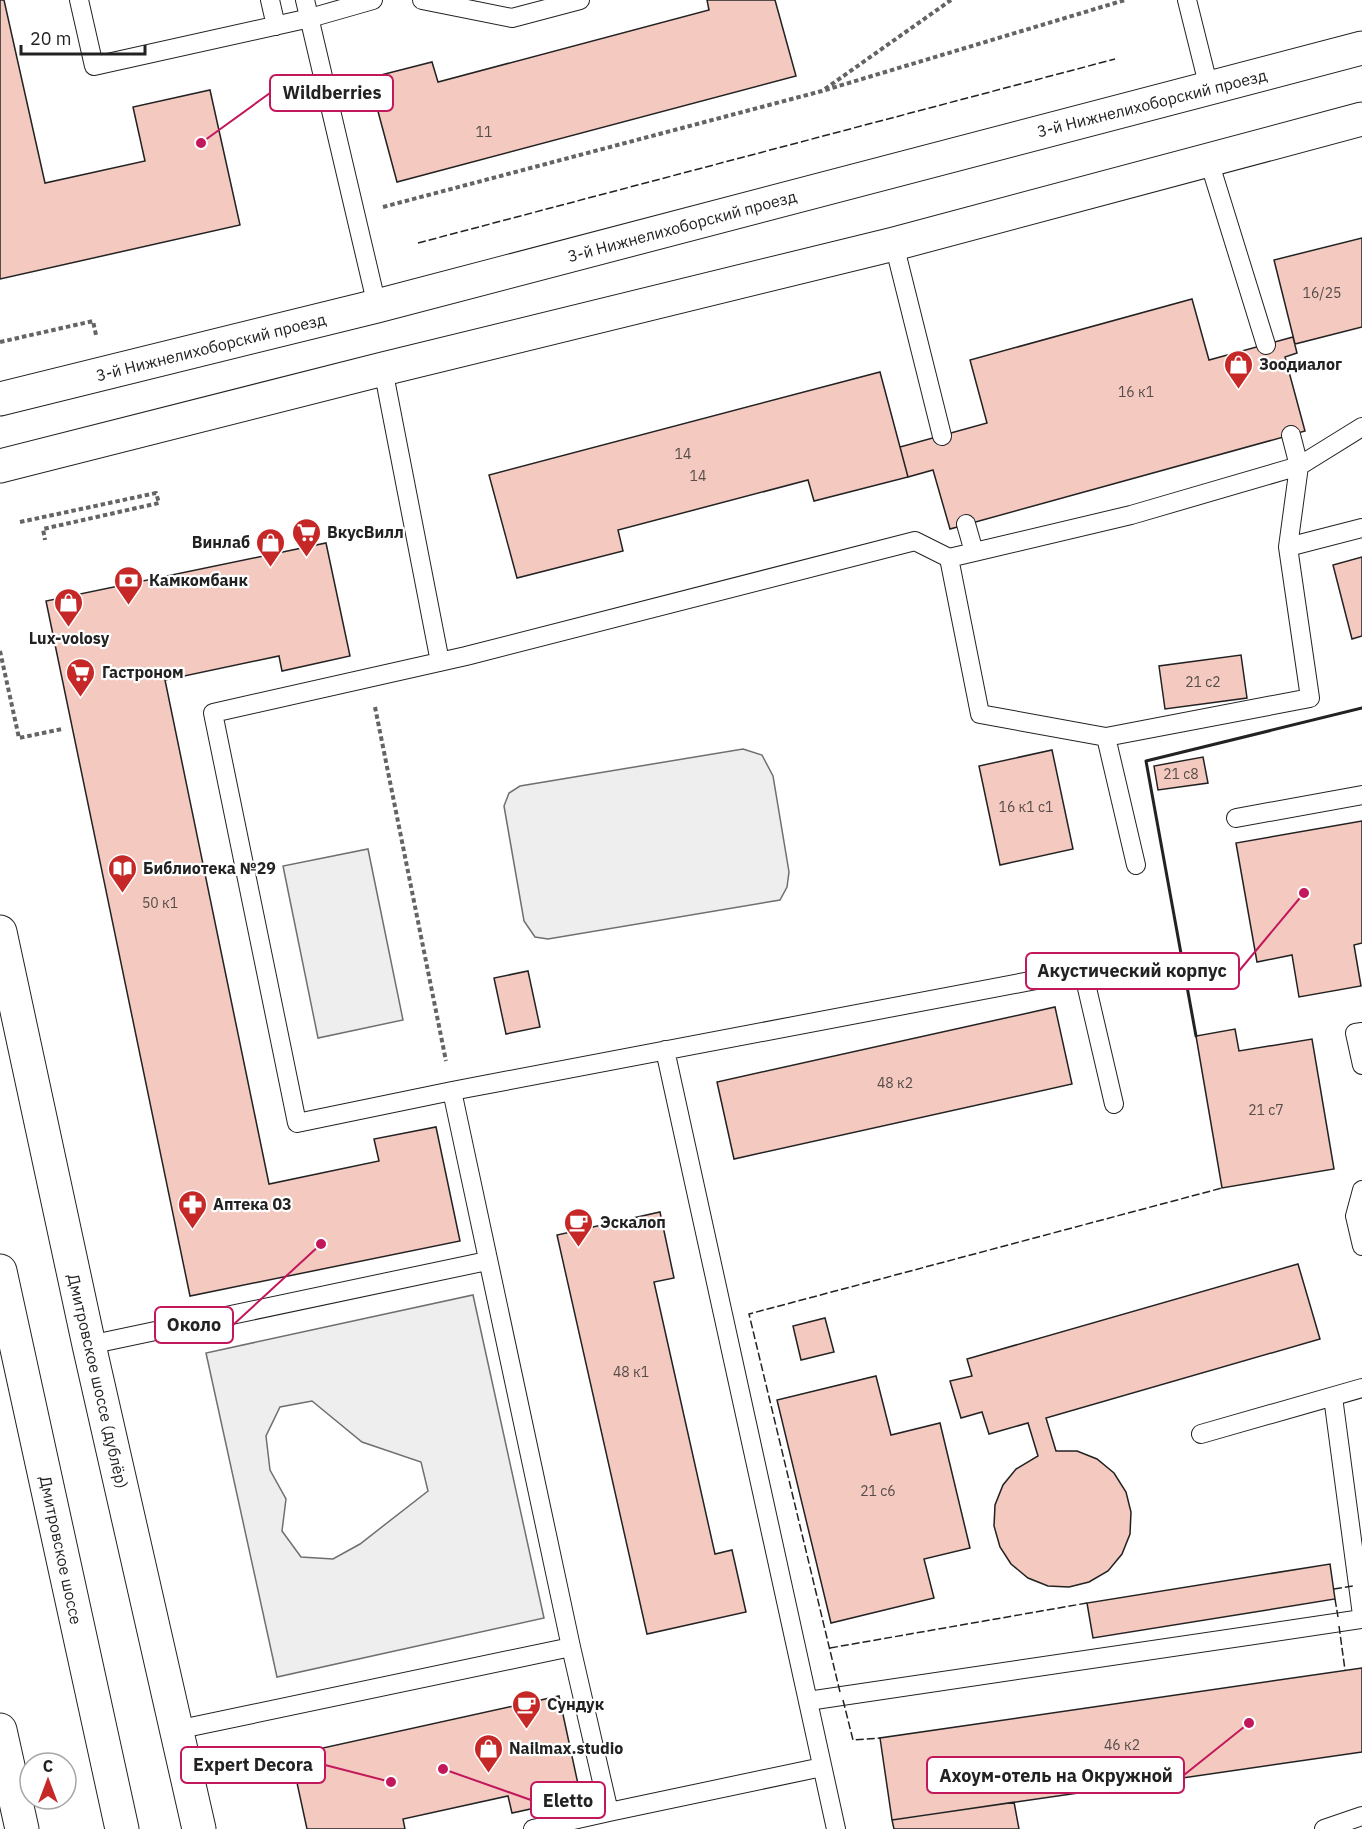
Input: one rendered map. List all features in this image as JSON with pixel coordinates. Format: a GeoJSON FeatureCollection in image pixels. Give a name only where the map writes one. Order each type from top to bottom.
{"type":"FeatureCollection","features":[{"type":"Feature","properties":{"kind":"main road","name":"3-й Нижнелихоборский проезд"},"geometry":{"type":"LineString","coordinates":[[0,399],[377,306],[1362,48]]}},
{"type":"Feature","properties":{"kind":"main road"},"geometry":{"type":"LineString","coordinates":[[0,466],[382,369],[894,244],[1362,119]]}},
{"type":"Feature","properties":{"kind":"main road","name":"Дмитровское шоссе (дублёр)"},"geometry":{"type":"LineString","coordinates":[[0,932],[89,1345],[199,1829]]}},
{"type":"Feature","properties":{"kind":"main road","name":"Дмитровское шоссе"},"geometry":{"type":"LineString","coordinates":[[0,1271],[122,1829]]}},
{"type":"Feature","properties":{"kind":"main road"},"geometry":{"type":"LineString","coordinates":[[0,1730],[22,1829]]}},
{"type":"Feature","properties":{"kind":"lane"},"geometry":{"type":"LineString","coordinates":[[79,0],[94,66],[276,26],[307,9],[373,0]]}},
{"type":"Feature","properties":{"kind":"lane"},"geometry":{"type":"LineString","coordinates":[[270,0],[276,26]]}},
{"type":"Feature","properties":{"kind":"lane"},"geometry":{"type":"LineString","coordinates":[[422,0],[512,18],[580,0]]}},
{"type":"Feature","properties":{"kind":"lane"},"geometry":{"type":"LineString","coordinates":[[507,0],[512,18]]}},
{"type":"Feature","properties":{"kind":"lane"},"geometry":{"type":"LineString","coordinates":[[1187,0],[1209,88]]}},
{"type":"Feature","properties":{"kind":"lane"},"geometry":{"type":"LineString","coordinates":[[307,9],[377,306]]}},
{"type":"Feature","properties":{"kind":"lane"},"geometry":{"type":"LineString","coordinates":[[1209,161],[1266,345]]}},
{"type":"Feature","properties":{"kind":"lane"},"geometry":{"type":"LineString","coordinates":[[894,244],[942,436]]}},
{"type":"Feature","properties":{"kind":"lane"},"geometry":{"type":"LineString","coordinates":[[382,369],[440,662]]}},
{"type":"Feature","properties":{"kind":"lane"},"geometry":{"type":"LineString","coordinates":[[1114,1104],[1083,971],[452,1091],[297,1123],[213,713],[440,662],[915,541],[949,558],[1131,515],[1299,466],[1362,427]]}},
{"type":"Feature","properties":{"kind":"lane"},"geometry":{"type":"LineString","coordinates":[[949,558],[980,714],[1106,737],[1310,698],[1288,547],[1299,466],[1291,435]]}},
{"type":"Feature","properties":{"kind":"lane"},"geometry":{"type":"LineString","coordinates":[[966,524],[974,552]]}},
{"type":"Feature","properties":{"kind":"lane"},"geometry":{"type":"LineString","coordinates":[[1288,547],[1362,528]]}},
{"type":"Feature","properties":{"kind":"lane"},"geometry":{"type":"LineString","coordinates":[[1106,737],[1136,865]]}},
{"type":"Feature","properties":{"kind":"lane"},"geometry":{"type":"LineString","coordinates":[[1236,818],[1362,795]]}},
{"type":"Feature","properties":{"kind":"lane"},"geometry":{"type":"LineString","coordinates":[[1362,1032],[1355,1033],[1362,1065]]}},
{"type":"Feature","properties":{"kind":"lane"},"geometry":{"type":"LineString","coordinates":[[665,1050],[836,1829]]}},
{"type":"Feature","properties":{"kind":"lane"},"geometry":{"type":"LineString","coordinates":[[452,1091],[571,1647],[609,1812]]}},
{"type":"Feature","properties":{"kind":"lane"},"geometry":{"type":"LineString","coordinates":[[1362,1190],[1355,1216],[1362,1246]]}},
{"type":"Feature","properties":{"kind":"lane"},"geometry":{"type":"LineString","coordinates":[[89,1345],[487,1261]]}},
{"type":"Feature","properties":{"kind":"lane"},"geometry":{"type":"LineString","coordinates":[[1201,1434],[1362,1388]]}},
{"type":"Feature","properties":{"kind":"lane"},"geometry":{"type":"LineString","coordinates":[[808,1701],[1362,1616],[1333,1397]]}},
{"type":"Feature","properties":{"kind":"lane"},"geometry":{"type":"LineString","coordinates":[[176,1730],[571,1647]]}},
{"type":"Feature","properties":{"kind":"lane"},"geometry":{"type":"LineString","coordinates":[[533,1829],[822,1767]]}},
{"type":"Feature","properties":{"kind":"lane"},"geometry":{"type":"LineString","coordinates":[[1324,1829],[1362,1816]]}},
{"type":"Feature","properties":{"kind":"path"},"geometry":{"type":"LineString","coordinates":[[822,91],[951,0]]}},
{"type":"Feature","properties":{"kind":"path"},"geometry":{"type":"LineString","coordinates":[[355,215],[822,91],[1125,0]]}},
{"type":"Feature","properties":{"kind":"path"},"geometry":{"type":"LineString","coordinates":[[0,342],[93,321],[96,335],[85,338]]}},
{"type":"Feature","properties":{"kind":"path"},"geometry":{"type":"LineString","coordinates":[[20,522],[156,493],[159,503],[43,529],[45,540]]}},
{"type":"Feature","properties":{"kind":"path"},"geometry":{"type":"LineString","coordinates":[[0,651],[19,738],[62,729]]}},
{"type":"Feature","properties":{"kind":"path"},"geometry":{"type":"LineString","coordinates":[[369,678],[452,1091]]}},
{"type":"Feature","properties":{"kind":"shaded area"},"geometry":{"type":"Polygon","coordinates":[[[743,749],[762,755],[773,776],[789,872],[787,887],[780,900],[548,939],[535,937],[524,921],[504,806],[509,793],[520,786],[743,749]]]}},
{"type":"Feature","properties":{"kind":"shaded area"},"geometry":{"type":"Polygon","coordinates":[[[368,849],[403,1020],[318,1038],[283,866],[368,849]]]}},
{"type":"Feature","properties":{"kind":"shaded area"},"geometry":{"type":"Polygon","coordinates":[[[473,1295],[544,1618],[277,1677],[206,1353],[473,1295]],[[312,1401],[280,1407],[266,1436],[270,1470],[286,1499],[282,1531],[301,1557],[333,1559],[360,1544],[428,1491],[421,1462],[362,1442],[312,1401]]]}},
{"type":"Feature","properties":{"kind":"building"},"geometry":{"type":"Polygon","coordinates":[[[0,0],[4,0],[45,183],[145,161],[133,107],[210,90],[240,225],[0,279],[0,0]]]}},
{"type":"Feature","properties":{"kind":"building"},"geometry":{"type":"Polygon","coordinates":[[[707,0],[775,0],[796,76],[397,182],[369,78],[432,62],[438,82],[709,10],[707,0]]]}},
{"type":"Feature","properties":{"kind":"building"},"geometry":{"type":"Polygon","coordinates":[[[1362,238],[1362,327],[1295,344],[1274,260],[1362,238]]]}},
{"type":"Feature","properties":{"kind":"building"},"geometry":{"type":"Polygon","coordinates":[[[1192,299],[1209,360],[1293,337],[1297,353],[1285,357],[1305,431],[950,529],[933,470],[908,477],[900,447],[987,423],[970,360],[1192,299]]]}},
{"type":"Feature","properties":{"kind":"building"},"geometry":{"type":"Polygon","coordinates":[[[880,372],[908,477],[814,501],[808,480],[618,530],[623,551],[517,578],[489,475],[880,372]]]}},
{"type":"Feature","properties":{"kind":"building"},"geometry":{"type":"Polygon","coordinates":[[[326,543],[350,656],[282,671],[279,656],[165,680],[269,1184],[379,1161],[374,1139],[436,1127],[460,1241],[190,1296],[46,601],[326,543]]]}},
{"type":"Feature","properties":{"kind":"building"},"geometry":{"type":"Polygon","coordinates":[[[1362,557],[1362,636],[1352,639],[1333,565],[1362,557]]]}},
{"type":"Feature","properties":{"kind":"building"},"geometry":{"type":"Polygon","coordinates":[[[1241,655],[1247,698],[1165,709],[1159,666],[1241,655]]]}},
{"type":"Feature","properties":{"kind":"building"},"geometry":{"type":"Polygon","coordinates":[[[1052,750],[1073,849],[1000,865],[979,766],[1052,750]]]}},
{"type":"Feature","properties":{"kind":"building"},"geometry":{"type":"Polygon","coordinates":[[[1203,757],[1208,783],[1158,790],[1154,766],[1203,757]]]}},
{"type":"Feature","properties":{"kind":"building"},"geometry":{"type":"Polygon","coordinates":[[[1362,821],[1362,943],[1354,945],[1361,986],[1299,997],[1292,955],[1257,962],[1236,843],[1362,821]]]}},
{"type":"Feature","properties":{"kind":"building"},"geometry":{"type":"Polygon","coordinates":[[[528,971],[540,1027],[506,1034],[494,978],[528,971]]]}},
{"type":"Feature","properties":{"kind":"building"},"geometry":{"type":"Polygon","coordinates":[[[1055,1007],[1072,1084],[734,1159],[717,1082],[1055,1007]]]}},
{"type":"Feature","properties":{"kind":"building"},"geometry":{"type":"Polygon","coordinates":[[[1235,1029],[1239,1051],[1312,1039],[1334,1169],[1222,1188],[1196,1036],[1235,1029]]]}},
{"type":"Feature","properties":{"kind":"building"},"geometry":{"type":"Polygon","coordinates":[[[660,1212],[674,1278],[654,1282],[715,1554],[732,1550],[746,1612],[647,1634],[557,1235],[660,1212]]]}},
{"type":"Feature","properties":{"kind":"building"},"geometry":{"type":"Polygon","coordinates":[[[1298,1264],[1320,1339],[1046,1418],[1056,1451],[1077,1451],[1097,1459],[1114,1473],[1126,1492],[1131,1512],[1130,1534],[1122,1554],[1108,1571],[1089,1582],[1069,1587],[1048,1586],[1028,1578],[1011,1564],[1000,1547],[994,1526],[995,1505],[1003,1485],[1016,1469],[1038,1456],[1028,1423],[989,1434],[982,1412],[961,1418],[950,1381],[972,1376],[967,1359],[1298,1264]]]}},
{"type":"Feature","properties":{"kind":"building"},"geometry":{"type":"Polygon","coordinates":[[[825,1318],[834,1352],[801,1360],[793,1326],[825,1318]]]}},
{"type":"Feature","properties":{"kind":"building"},"geometry":{"type":"Polygon","coordinates":[[[876,1376],[891,1435],[940,1423],[970,1548],[924,1559],[934,1598],[831,1623],[777,1400],[876,1376]]]}},
{"type":"Feature","properties":{"kind":"building"},"geometry":{"type":"Polygon","coordinates":[[[1330,1564],[1335,1599],[1093,1638],[1087,1603],[1330,1564]]]}},
{"type":"Feature","properties":{"kind":"building"},"geometry":{"type":"Polygon","coordinates":[[[1362,1668],[1362,1752],[892,1820],[880,1738],[1362,1668]]]}},
{"type":"Feature","properties":{"kind":"building"},"geometry":{"type":"Polygon","coordinates":[[[559,1696],[581,1798],[512,1813],[508,1796],[403,1819],[405,1829],[307,1829],[291,1755],[559,1696]]]}},
{"type":"Feature","properties":{"kind":"building"},"geometry":{"type":"Polygon","coordinates":[[[1014,1802],[1019,1829],[894,1829],[892,1820],[1014,1802]]]}},
{"type":"Feature","properties":{"kind":"fence"},"geometry":{"type":"LineString","coordinates":[[418,243],[1115,59]]}},
{"type":"Feature","properties":{"kind":"fence"},"geometry":{"type":"LineString","coordinates":[[840,1692],[749,1314],[1222,1188]]}},
{"type":"Feature","properties":{"kind":"fence"},"geometry":{"type":"LineString","coordinates":[[1334,1589],[1353,1586]]}},
{"type":"Feature","properties":{"kind":"fence"},"geometry":{"type":"LineString","coordinates":[[1335,1599],[1338,1617]]}},
{"type":"Feature","properties":{"kind":"fence"},"geometry":{"type":"LineString","coordinates":[[830,1648],[1087,1603]]}},
{"type":"Feature","properties":{"kind":"fence"},"geometry":{"type":"LineString","coordinates":[[1339,1626],[1345,1670]]}},
{"type":"Feature","properties":{"kind":"fence"},"geometry":{"type":"LineString","coordinates":[[843,1700],[853,1740],[880,1738]]}},
{"type":"Feature","properties":{"kind":"wall"},"geometry":{"type":"LineString","coordinates":[[1196,1036],[1146,761],[1362,708]]}},
{"type":"Feature","properties":{"kind":"place","name":"Wildberries"},"geometry":{"type":"Point","coordinates":[201,143]}},
{"type":"Feature","properties":{"kind":"place","name":"Зоодиалог"},"geometry":{"type":"Point","coordinates":[1238,390]}},
{"type":"Feature","properties":{"kind":"place","name":"ВкусВилл"},"geometry":{"type":"Point","coordinates":[306,558]}},
{"type":"Feature","properties":{"kind":"place","name":"Винлаб"},"geometry":{"type":"Point","coordinates":[271,568]}},
{"type":"Feature","properties":{"kind":"place","name":"Камкомбанк"},"geometry":{"type":"Point","coordinates":[128,606]}},
{"type":"Feature","properties":{"kind":"place","name":"Lux-volosy"},"geometry":{"type":"Point","coordinates":[69,628]}},
{"type":"Feature","properties":{"kind":"place","name":"Гастроном"},"geometry":{"type":"Point","coordinates":[81,698]}},
{"type":"Feature","properties":{"kind":"place","name":"Акустический корпус"},"geometry":{"type":"Point","coordinates":[1304,893]}},
{"type":"Feature","properties":{"kind":"place","name":"Библиотека №29"},"geometry":{"type":"Point","coordinates":[122,894]}},
{"type":"Feature","properties":{"kind":"place","name":"Аптека 03"},"geometry":{"type":"Point","coordinates":[192,1230]}},
{"type":"Feature","properties":{"kind":"place","name":"Около"},"geometry":{"type":"Point","coordinates":[321,1244]}},
{"type":"Feature","properties":{"kind":"place","name":"Эскалоп"},"geometry":{"type":"Point","coordinates":[579,1248]}},
{"type":"Feature","properties":{"kind":"place","name":"Ахоум-отель на Окружной"},"geometry":{"type":"Point","coordinates":[1249,1723]}},
{"type":"Feature","properties":{"kind":"place","name":"Сундук"},"geometry":{"type":"Point","coordinates":[526,1730]}},
{"type":"Feature","properties":{"kind":"place","name":"Eletto"},"geometry":{"type":"Point","coordinates":[443,1769]}},
{"type":"Feature","properties":{"kind":"place","name":"Nailmax.studio"},"geometry":{"type":"Point","coordinates":[488,1774]}},
{"type":"Feature","properties":{"kind":"place","name":"Expert Decora"},"geometry":{"type":"Point","coordinates":[391,1782]}}]}
